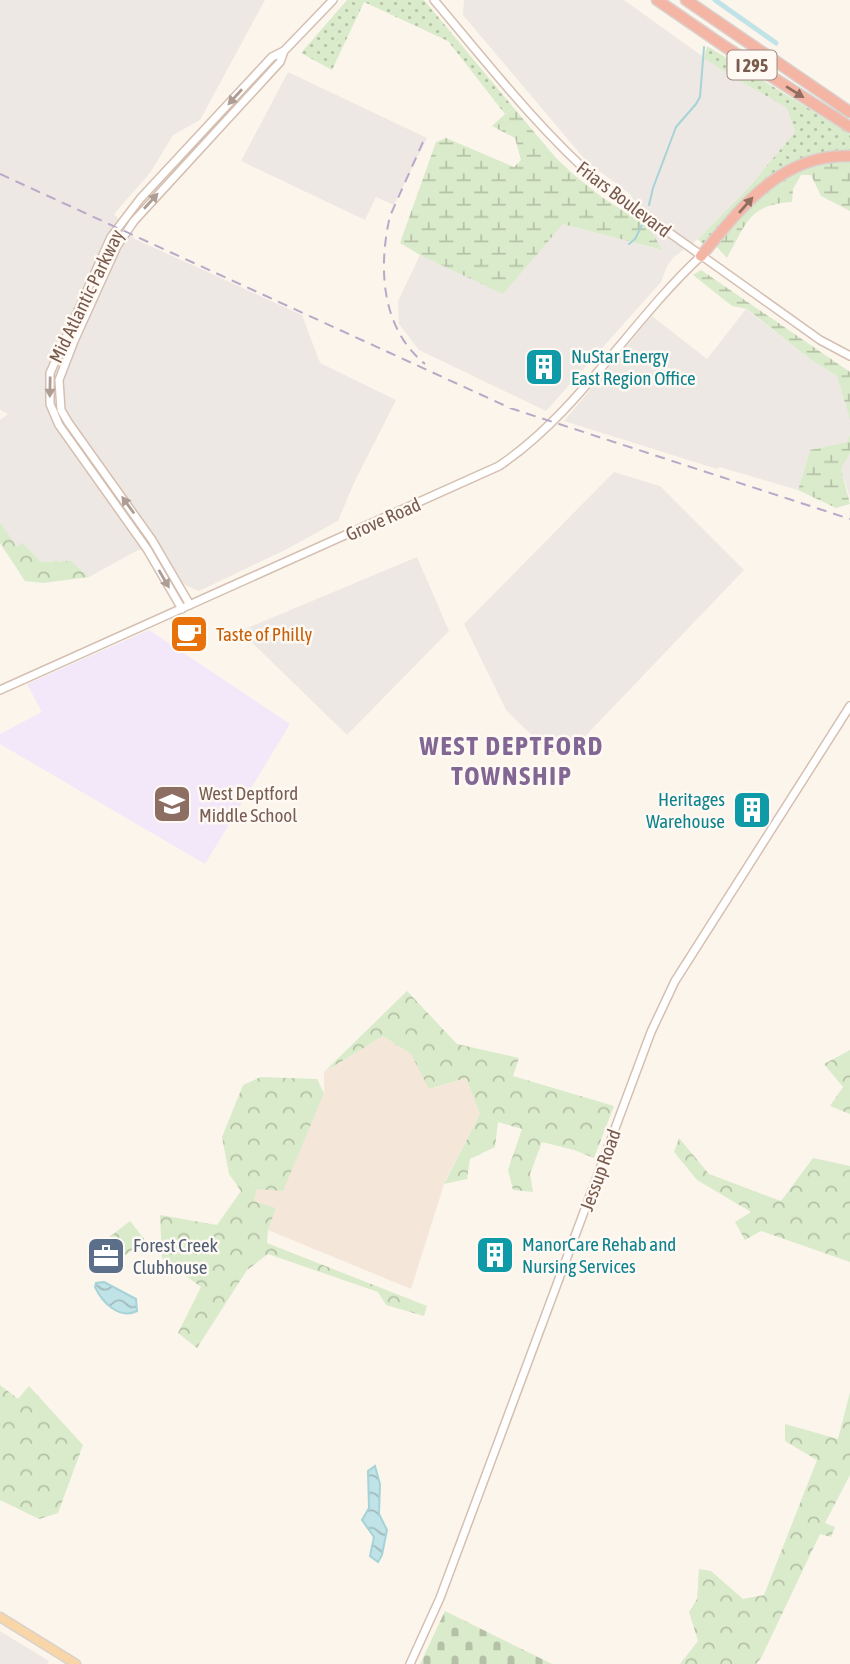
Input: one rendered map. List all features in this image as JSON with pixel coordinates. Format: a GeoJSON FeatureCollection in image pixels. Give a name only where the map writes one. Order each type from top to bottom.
{"type":"FeatureCollection","features":[{"type":"Feature","properties":{"kind":"highway"},"geometry":{"type":"LineString","coordinates":[[646,0],[677,21],[696,27]]}},
{"type":"Feature","properties":{"kind":"highway","name":"I 295"},"geometry":{"type":"LineString","coordinates":[[657,0],[850,127]]}},
{"type":"Feature","properties":{"kind":"highway","name":"I 295"},"geometry":{"type":"LineString","coordinates":[[686,0],[850,112]]}},
{"type":"Feature","properties":{"kind":"highway"},"geometry":{"type":"LineString","coordinates":[[695,0],[778,55],[804,79]]}},
{"type":"Feature","properties":{"kind":"highway"},"geometry":{"type":"LineString","coordinates":[[701,256],[758,191],[774,178],[794,166],[819,158],[850,156]]}},
{"type":"Feature","properties":{"kind":"main road"},"geometry":{"type":"LineString","coordinates":[[0,1617],[76,1664]]}},
{"type":"Feature","properties":{"kind":"street","name":"Mid Atlantic Parkway"},"geometry":{"type":"LineString","coordinates":[[182,609],[145,546],[59,425],[50,404],[50,373],[104,250],[124,218],[272,57],[284,51],[333,0]]}},
{"type":"Feature","properties":{"kind":"street","name":"Friars Boulevard"},"geometry":{"type":"LineString","coordinates":[[435,0],[537,123],[568,156],[601,184],[701,256],[826,344],[850,356]]}},
{"type":"Feature","properties":{"kind":"street","name":"Mid Atlantic Parkway"},"geometry":{"type":"LineString","coordinates":[[190,605],[142,524],[61,410],[59,380],[117,246],[134,221],[280,62],[284,51]]}},
{"type":"Feature","properties":{"kind":"street","name":"Grove Road"},"geometry":{"type":"LineString","coordinates":[[0,690],[491,471],[516,455],[552,422],[701,256]]}},
{"type":"Feature","properties":{"kind":"street","name":"Jessup Road"},"geometry":{"type":"LineString","coordinates":[[410,1664],[440,1598],[652,1032],[675,981],[850,706]]}},
{"type":"Feature","properties":{"kind":"shaded area"},"geometry":{"type":"Polygon","coordinates":[[[0,0],[265,0],[200,120],[173,135],[150,173],[114,214],[135,239],[302,315],[320,363],[396,400],[338,521],[199,591],[185,585],[166,563],[147,549],[138,550],[89,577],[71,561],[41,562],[22,542],[17,548],[0,522],[0,420],[8,414],[0,410],[0,0]]]}},
{"type":"Feature","properties":{"kind":"shaded area"},"geometry":{"type":"Polygon","coordinates":[[[464,0],[624,0],[723,71],[787,108],[795,132],[750,186],[698,239],[674,257],[661,282],[546,411],[419,350],[399,324],[398,301],[420,255],[503,293],[563,224],[661,250],[630,194],[587,162],[463,15],[464,0]]]}},
{"type":"Feature","properties":{"kind":"shaded area"},"geometry":{"type":"Polygon","coordinates":[[[288,72],[427,138],[394,205],[376,197],[365,220],[241,161],[288,72]]]}},
{"type":"Feature","properties":{"kind":"shaded area"},"geometry":{"type":"Polygon","coordinates":[[[746,309],[810,359],[837,376],[850,420],[847,442],[810,450],[798,490],[719,467],[717,469],[564,421],[652,316],[707,359],[746,309]]]}},
{"type":"Feature","properties":{"kind":"shaded area"},"geometry":{"type":"Polygon","coordinates":[[[850,453],[850,498],[841,469],[850,453]]]}},
{"type":"Feature","properties":{"kind":"shaded area"},"geometry":{"type":"Polygon","coordinates":[[[614,472],[660,486],[744,570],[572,750],[549,752],[506,710],[464,624],[614,472]]]}},
{"type":"Feature","properties":{"kind":"shaded area"},"geometry":{"type":"Polygon","coordinates":[[[417,557],[449,631],[347,735],[240,631],[417,557]]]}},
{"type":"Feature","properties":{"kind":"shaded area","name":"West Deptford Middle School"},"geometry":{"type":"Polygon","coordinates":[[[149,630],[290,724],[205,864],[0,744],[0,734],[42,712],[27,684],[149,630]]]}},
{"type":"Feature","properties":{"kind":"shaded area"},"geometry":{"type":"Polygon","coordinates":[[[383,1036],[411,1054],[430,1089],[466,1078],[480,1114],[445,1181],[411,1289],[268,1230],[276,1208],[254,1201],[257,1188],[324,1093],[324,1072],[383,1036]]]}},
{"type":"Feature","properties":{"kind":"shaded area"},"geometry":{"type":"Polygon","coordinates":[[[0,1631],[49,1661],[47,1664],[0,1664],[0,1631]]]}},
{"type":"Feature","properties":{"kind":"green space"},"geometry":{"type":"Polygon","coordinates":[[[347,0],[424,0],[513,107],[505,114],[448,41],[364,2],[332,70],[301,53],[347,0]]]}},
{"type":"Feature","properties":{"kind":"green space"},"geometry":{"type":"Polygon","coordinates":[[[707,46],[850,134],[850,151],[811,154],[761,182],[704,246],[698,239],[750,186],[795,132],[787,108],[704,58],[707,46]]]}},
{"type":"Feature","properties":{"kind":"green space"},"geometry":{"type":"Polygon","coordinates":[[[513,107],[573,174],[603,198],[649,227],[662,250],[563,224],[503,294],[400,243],[436,142],[446,138],[514,167],[521,160],[515,138],[492,126],[513,107]]]}},
{"type":"Feature","properties":{"kind":"green space"},"geometry":{"type":"Polygon","coordinates":[[[828,161],[850,162],[850,211],[821,196],[811,175],[801,175],[793,189],[792,202],[766,207],[750,218],[727,258],[716,246],[761,196],[792,172],[828,161]]]}},
{"type":"Feature","properties":{"kind":"green space"},"geometry":{"type":"Polygon","coordinates":[[[701,270],[850,372],[850,420],[837,376],[810,359],[747,309],[732,306],[693,275],[701,270]]]}},
{"type":"Feature","properties":{"kind":"green space"},"geometry":{"type":"Polygon","coordinates":[[[850,434],[850,453],[841,469],[850,504],[836,508],[798,490],[810,450],[847,442],[850,434]]]}},
{"type":"Feature","properties":{"kind":"green space"},"geometry":{"type":"Polygon","coordinates":[[[0,522],[17,547],[22,542],[41,562],[71,561],[89,577],[43,583],[25,581],[0,543],[0,522]]]}},
{"type":"Feature","properties":{"kind":"green space"},"geometry":{"type":"Polygon","coordinates":[[[407,991],[457,1044],[519,1058],[513,1076],[614,1106],[594,1158],[542,1142],[530,1174],[533,1192],[513,1190],[508,1170],[522,1129],[498,1122],[495,1147],[470,1159],[467,1179],[444,1184],[480,1114],[466,1078],[429,1089],[411,1054],[383,1036],[324,1072],[407,991]]]}},
{"type":"Feature","properties":{"kind":"green space"},"geometry":{"type":"Polygon","coordinates":[[[850,1050],[850,1114],[830,1106],[843,1087],[824,1064],[850,1050]]]}},
{"type":"Feature","properties":{"kind":"green space"},"geometry":{"type":"Polygon","coordinates":[[[261,1077],[317,1079],[324,1093],[283,1191],[257,1189],[254,1201],[276,1208],[268,1230],[267,1243],[427,1306],[424,1316],[386,1305],[378,1292],[268,1254],[247,1270],[197,1348],[178,1333],[201,1287],[162,1258],[160,1215],[217,1225],[241,1191],[229,1174],[222,1137],[243,1085],[261,1077]]]}},
{"type":"Feature","properties":{"kind":"green space"},"geometry":{"type":"Polygon","coordinates":[[[679,1138],[709,1174],[781,1201],[813,1158],[850,1166],[850,1262],[761,1231],[745,1240],[735,1222],[751,1212],[697,1180],[674,1152],[679,1138]]]}},
{"type":"Feature","properties":{"kind":"green space"},"geometry":{"type":"Polygon","coordinates":[[[130,1221],[145,1240],[123,1257],[108,1238],[130,1221]]]}},
{"type":"Feature","properties":{"kind":"green space"},"geometry":{"type":"Polygon","coordinates":[[[0,1385],[18,1399],[29,1386],[83,1445],[58,1513],[39,1519],[0,1500],[0,1385]]]}},
{"type":"Feature","properties":{"kind":"green space"},"geometry":{"type":"Polygon","coordinates":[[[850,1392],[850,1475],[825,1523],[835,1527],[831,1537],[820,1534],[761,1658],[756,1664],[680,1664],[698,1641],[689,1612],[697,1599],[699,1569],[711,1571],[743,1599],[764,1595],[817,1460],[785,1441],[785,1424],[838,1439],[850,1392]]]}},
{"type":"Feature","properties":{"kind":"green space"},"geometry":{"type":"Polygon","coordinates":[[[445,1611],[552,1664],[420,1664],[445,1611]]]}},
{"type":"Feature","properties":{"kind":"water"},"geometry":{"type":"Polygon","coordinates":[[[104,1282],[136,1299],[137,1311],[124,1313],[107,1304],[95,1287],[96,1283],[104,1282]]]}},
{"type":"Feature","properties":{"kind":"water"},"geometry":{"type":"Polygon","coordinates":[[[375,1466],[380,1484],[379,1514],[387,1530],[378,1562],[370,1556],[374,1537],[362,1520],[369,1508],[368,1471],[375,1466]]]}},
{"type":"Feature","properties":{"kind":"waterway"},"geometry":{"type":"LineString","coordinates":[[715,0],[776,43]]}},
{"type":"Feature","properties":{"kind":"waterway"},"geometry":{"type":"LineString","coordinates":[[649,205],[676,127],[700,97],[704,47]]}},
{"type":"Feature","properties":{"kind":"waterway"},"geometry":{"type":"LineString","coordinates":[[629,244],[635,239],[642,225]]}},
{"type":"Feature","properties":{"kind":"railway"},"geometry":{"type":"LineString","coordinates":[[423,142],[390,216],[384,276],[386,296],[399,333],[425,364]]}},
{"type":"Feature","properties":{"kind":"railway"},"geometry":{"type":"LineString","coordinates":[[0,174],[510,408],[850,519]]}},
{"type":"Feature","properties":{"kind":"place","name":"NuStar Energy East Region Office"},"geometry":{"type":"Point","coordinates":[544,367]}},
{"type":"Feature","properties":{"kind":"place","name":"Taste of Philly"},"geometry":{"type":"Point","coordinates":[189,634]}},
{"type":"Feature","properties":{"kind":"place","name":"West Deptford Middle School"},"geometry":{"type":"Point","coordinates":[172,804]}},
{"type":"Feature","properties":{"kind":"place","name":"Heritages Warehouse"},"geometry":{"type":"Point","coordinates":[752,810]}},
{"type":"Feature","properties":{"kind":"place","name":"ManorCare Rehab and Nursing Services"},"geometry":{"type":"Point","coordinates":[495,1255]}},
{"type":"Feature","properties":{"kind":"place","name":"Forest Creek Clubhouse"},"geometry":{"type":"Point","coordinates":[106,1256]}},
{"type":"Feature","properties":{"kind":"district","name":"WEST DEPTFORD TOWNSHIP"},"geometry":{"type":"Point","coordinates":[512,761]}}]}
